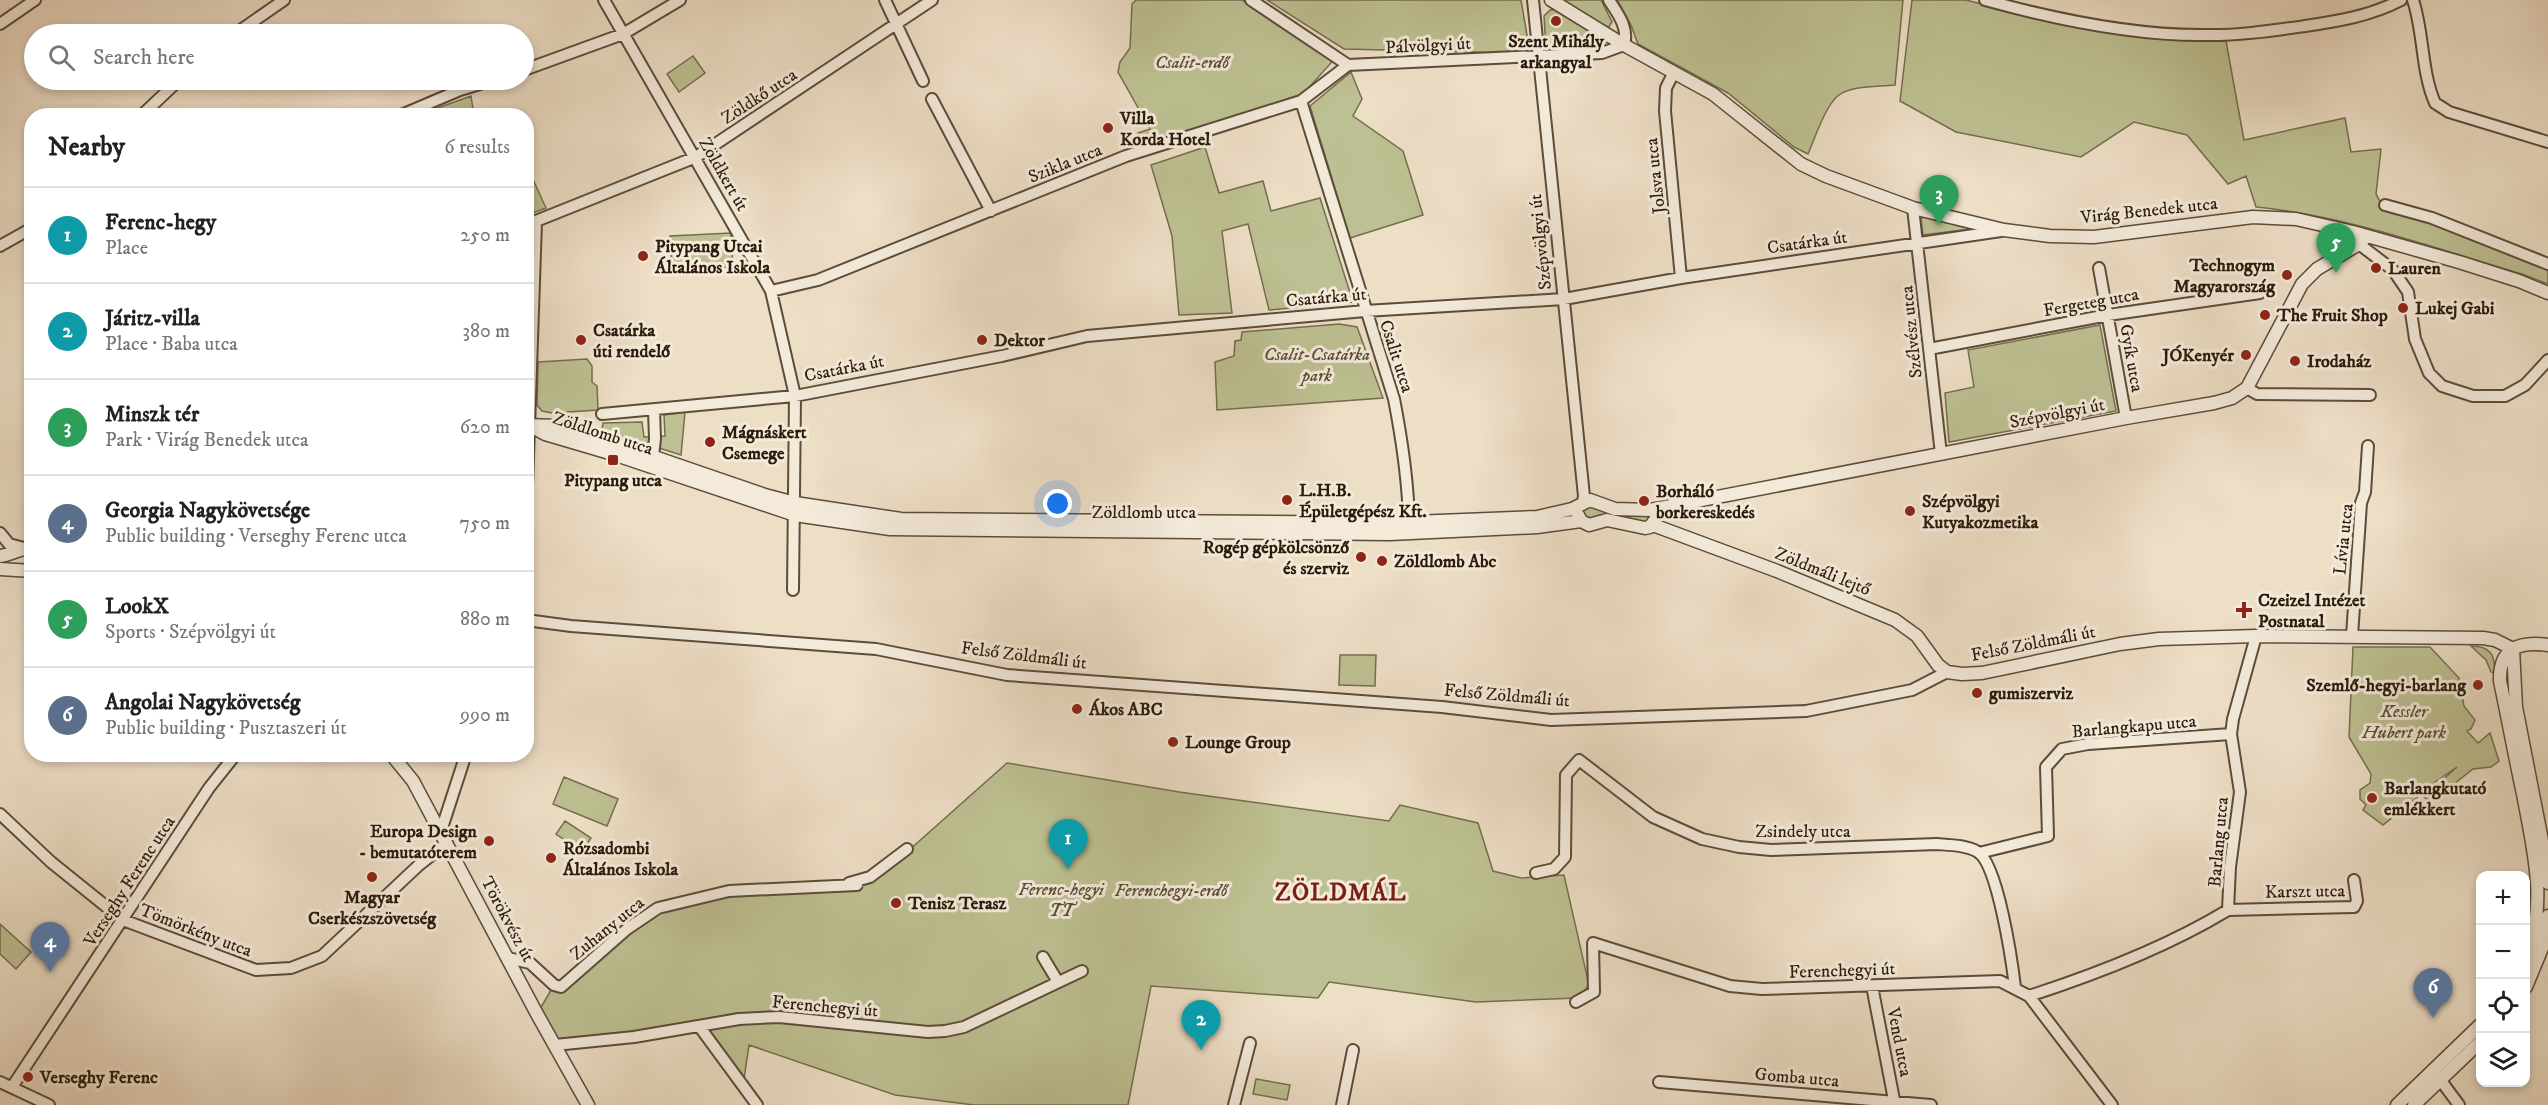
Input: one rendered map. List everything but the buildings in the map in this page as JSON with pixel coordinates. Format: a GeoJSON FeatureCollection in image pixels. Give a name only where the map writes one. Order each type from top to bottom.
{"type":"FeatureCollection","features":[{"type":"Feature","properties":{"kind":"street"},"geometry":{"type":"LineString","coordinates":[[0,24],[35,0]]}},
{"type":"Feature","properties":{"kind":"street"},"geometry":{"type":"LineString","coordinates":[[249,24],[284,0]]}},
{"type":"Feature","properties":{"kind":"street","name":"Zöldkert út"},"geometry":{"type":"LineString","coordinates":[[603,0],[771,291],[795,396],[793,590]]}},
{"type":"Feature","properties":{"kind":"street"},"geometry":{"type":"LineString","coordinates":[[534,66],[623,34],[680,0]]}},
{"type":"Feature","properties":{"kind":"street"},"geometry":{"type":"LineString","coordinates":[[885,0],[923,81]]}},
{"type":"Feature","properties":{"kind":"street","name":"Zöldkő utca"},"geometry":{"type":"LineString","coordinates":[[534,223],[696,158],[932,0]]}},
{"type":"Feature","properties":{"kind":"street"},"geometry":{"type":"LineString","coordinates":[[1251,0],[1348,65]]}},
{"type":"Feature","properties":{"kind":"street","name":"Szépvölgyi út"},"geometry":{"type":"LineString","coordinates":[[1533,0],[1582,481],[1588,496],[1586,503],[1653,518]]}},
{"type":"Feature","properties":{"kind":"street","name":"Virág Benedek utca"},"geometry":{"type":"LineString","coordinates":[[1551,0],[1624,45],[1713,94],[1801,164],[1826,176],[1913,208],[2004,230],[2050,236],[2094,237],[2253,217],[2295,219],[2363,240],[2492,271],[2548,293]]}},
{"type":"Feature","properties":{"kind":"street"},"geometry":{"type":"LineString","coordinates":[[1609,0],[1626,30],[1624,45]]}},
{"type":"Feature","properties":{"kind":"street"},"geometry":{"type":"LineString","coordinates":[[1985,0],[2131,30],[2200,35],[2250,33],[2346,19],[2380,11],[2401,0]]}},
{"type":"Feature","properties":{"kind":"street"},"geometry":{"type":"LineString","coordinates":[[2413,0],[2418,15],[2428,82],[2435,103],[2449,111],[2548,142]]}},
{"type":"Feature","properties":{"kind":"street","name":"Pálvölgyi út"},"geometry":{"type":"LineString","coordinates":[[1348,65],[1602,53],[1624,45]]}},
{"type":"Feature","properties":{"kind":"street","name":"Szikla utca"},"geometry":{"type":"LineString","coordinates":[[771,291],[818,280],[1126,156],[1301,101],[1348,65]]}},
{"type":"Feature","properties":{"kind":"street","name":"Jolsva utca"},"geometry":{"type":"LineString","coordinates":[[1674,72],[1666,88],[1665,111],[1682,278]]}},
{"type":"Feature","properties":{"kind":"street"},"geometry":{"type":"LineString","coordinates":[[149,108],[168,90]]}},
{"type":"Feature","properties":{"kind":"street"},"geometry":{"type":"LineString","coordinates":[[418,108],[460,90]]}},
{"type":"Feature","properties":{"kind":"street"},"geometry":{"type":"LineString","coordinates":[[932,99],[991,211]]}},
{"type":"Feature","properties":{"kind":"street","name":"Csalit utca"},"geometry":{"type":"LineString","coordinates":[[1301,101],[1365,311],[1386,370],[1402,441],[1408,490],[1409,528]]}},
{"type":"Feature","properties":{"kind":"street"},"geometry":{"type":"LineString","coordinates":[[2385,205],[2432,218],[2548,264]]}},
{"type":"Feature","properties":{"kind":"street","name":"Szélvész utca"},"geometry":{"type":"LineString","coordinates":[[1913,208],[1941,453]]}},
{"type":"Feature","properties":{"kind":"street","name":"Csatárka út"},"geometry":{"type":"LineString","coordinates":[[602,414],[795,396],[1002,356],[1087,336],[1365,311],[1564,299],[1682,278],[2004,230]]}},
{"type":"Feature","properties":{"kind":"street"},"geometry":{"type":"LineString","coordinates":[[0,246],[24,232]]}},
{"type":"Feature","properties":{"kind":"street"},"geometry":{"type":"LineString","coordinates":[[2370,395],[2258,394],[2247,388],[2302,284],[2317,269],[2363,240],[2393,270],[2408,292],[2419,350],[2429,374],[2442,386],[2473,396],[2505,396],[2525,385],[2548,360]]}},
{"type":"Feature","properties":{"kind":"street","name":"Gyík utca"},"geometry":{"type":"LineString","coordinates":[[2099,268],[2126,418]]}},
{"type":"Feature","properties":{"kind":"street","name":"Fergeteg utca"},"geometry":{"type":"LineString","coordinates":[[1929,349],[2108,315],[2260,293]]}},
{"type":"Feature","properties":{"kind":"street","name":"Szépvölgyi út"},"geometry":{"type":"LineString","coordinates":[[1581,521],[1593,525],[1607,520],[1645,528],[1653,518],[1686,502],[2214,403],[2232,398],[2247,388]]}},
{"type":"Feature","properties":{"kind":"street"},"geometry":{"type":"LineString","coordinates":[[653,456],[656,439],[654,410]]}},
{"type":"Feature","properties":{"kind":"street","name":"Zöldlomb utca"},"geometry":{"type":"LineString","coordinates":[[534,425],[557,426],[653,456],[679,471]]}},
{"type":"Feature","properties":{"kind":"street","name":"Zöldlomb utca"},"geometry":{"type":"LineString","coordinates":[[534,428],[545,434],[679,471],[795,509],[901,519],[1409,528],[1538,527],[1581,521]]}},
{"type":"Feature","properties":{"kind":"street","name":"Lívia utca"},"geometry":{"type":"LineString","coordinates":[[2352,636],[2361,503],[2365,492],[2368,446]]}},
{"type":"Feature","properties":{"kind":"street"},"geometry":{"type":"LineString","coordinates":[[1581,521],[1578,514],[1586,503]]}},
{"type":"Feature","properties":{"kind":"street","name":"Zöldlomb utca"},"geometry":{"type":"LineString","coordinates":[[1409,528],[1537,517],[1557,514],[1586,503]]}},
{"type":"Feature","properties":{"kind":"street","name":"Zöldmáli lejtő"},"geometry":{"type":"LineString","coordinates":[[1653,518],[1668,531],[1777,571],[1900,623],[1917,636],[1938,665],[1947,672]]}},
{"type":"Feature","properties":{"kind":"street"},"geometry":{"type":"LineString","coordinates":[[0,533],[3,540],[9,544],[24,547]]}},
{"type":"Feature","properties":{"kind":"street"},"geometry":{"type":"LineString","coordinates":[[0,556],[24,550]]}},
{"type":"Feature","properties":{"kind":"street"},"geometry":{"type":"LineString","coordinates":[[0,569],[24,572]]}},
{"type":"Feature","properties":{"kind":"street","name":"Felső Zöldmáli út"},"geometry":{"type":"LineString","coordinates":[[534,621],[571,626],[876,649],[1006,675],[1442,707],[1551,720],[1806,711],[1912,690],[1947,672],[1982,673],[2120,644],[2159,639],[2256,636],[2483,638],[2495,640],[2513,649]]}},
{"type":"Feature","properties":{"kind":"street","name":"Barlang utca"},"geometry":{"type":"LineString","coordinates":[[2028,996],[2128,960],[2201,927],[2228,910],[2232,848],[2240,792],[2231,734],[2256,636]]}},
{"type":"Feature","properties":{"kind":"street"},"geometry":{"type":"LineString","coordinates":[[2548,645],[2529,645],[2513,649],[2503,658],[2500,668],[2500,681],[2542,867],[2548,883]]}},
{"type":"Feature","properties":{"kind":"street","name":"Barlangkapu utca"},"geometry":{"type":"LineString","coordinates":[[2048,836],[2046,766],[2062,749],[2088,744],[2231,734]]}},
{"type":"Feature","properties":{"kind":"street","name":"Zsindely utca"},"geometry":{"type":"LineString","coordinates":[[1536,873],[1554,869],[1565,857],[1566,775],[1579,760],[1653,817],[1702,839],[1739,847],[1771,850],[1937,844],[1961,846],[1979,853],[2048,836]]}},
{"type":"Feature","properties":{"kind":"street","name":"Verseghy Ferenc utca"},"geometry":{"type":"LineString","coordinates":[[12,1088],[209,788],[230,762]]}},
{"type":"Feature","properties":{"kind":"street","name":"Törökvész út"},"geometry":{"type":"LineString","coordinates":[[398,762],[413,781],[588,1105]]}},
{"type":"Feature","properties":{"kind":"street"},"geometry":{"type":"LineString","coordinates":[[444,837],[464,762]]}},
{"type":"Feature","properties":{"kind":"street","name":"Tömörkény utca"},"geometry":{"type":"LineString","coordinates":[[0,814],[59,869],[123,920],[256,970],[291,968],[322,956],[412,872],[444,837]]}},
{"type":"Feature","properties":{"kind":"street","name":"Zuhany utca"},"geometry":{"type":"LineString","coordinates":[[508,958],[530,963],[554,985],[561,987],[627,929],[658,908],[729,891],[851,884],[870,877],[907,849]]}},
{"type":"Feature","properties":{"kind":"street"},"geometry":{"type":"LineString","coordinates":[[1979,853],[1993,881],[2009,942],[2016,987]]}},
{"type":"Feature","properties":{"kind":"street"},"geometry":{"type":"LineString","coordinates":[[2530,943],[2535,925],[2542,867]]}},
{"type":"Feature","properties":{"kind":"street","name":"Karszt utca"},"geometry":{"type":"LineString","coordinates":[[2228,910],[2354,907],[2357,901],[2354,880]]}},
{"type":"Feature","properties":{"kind":"street"},"geometry":{"type":"LineString","coordinates":[[2529,979],[2542,948],[2548,916]]}},
{"type":"Feature","properties":{"kind":"street","name":"Ferenchegyi út"},"geometry":{"type":"LineString","coordinates":[[1576,1002],[1594,992],[1593,943],[1730,986],[1762,989],[2000,981],[2016,987],[2028,996],[2112,1105]]}},
{"type":"Feature","properties":{"kind":"street"},"geometry":{"type":"LineString","coordinates":[[1043,957],[1058,982]]}},
{"type":"Feature","properties":{"kind":"street","name":"Ferenchegyi út"},"geometry":{"type":"LineString","coordinates":[[555,1045],[634,1037],[739,1019],[778,1017],[928,1032],[945,1031],[964,1027],[1082,970]]}},
{"type":"Feature","properties":{"kind":"street","name":"Vend utca"},"geometry":{"type":"LineString","coordinates":[[1872,986],[1895,1103]]}},
{"type":"Feature","properties":{"kind":"street"},"geometry":{"type":"LineString","coordinates":[[699,1026],[757,1105]]}},
{"type":"Feature","properties":{"kind":"street"},"geometry":{"type":"LineString","coordinates":[[2414,1105],[2476,1031]]}},
{"type":"Feature","properties":{"kind":"street"},"geometry":{"type":"LineString","coordinates":[[1234,1105],[1250,1043]]}},
{"type":"Feature","properties":{"kind":"street"},"geometry":{"type":"LineString","coordinates":[[2397,1105],[2476,1046]]}},
{"type":"Feature","properties":{"kind":"street"},"geometry":{"type":"LineString","coordinates":[[1342,1105],[1353,1050]]}},
{"type":"Feature","properties":{"kind":"street"},"geometry":{"type":"LineString","coordinates":[[2437,1076],[2459,1105]]}},
{"type":"Feature","properties":{"kind":"street"},"geometry":{"type":"LineString","coordinates":[[0,1082],[49,1105]]}},
{"type":"Feature","properties":{"kind":"street","name":"Gomba utca"},"geometry":{"type":"LineString","coordinates":[[1659,1082],[1931,1105]]}},
{"type":"Feature","properties":{"kind":"green space","name":"Csalit-erdő"},"geometry":{"type":"Polygon","coordinates":[[[1136,0],[1242,0],[1332,59],[1331,63],[1303,94],[1140,146],[1138,133],[1150,129],[1118,72],[1120,62],[1130,48],[1132,4],[1136,0]]]}},
{"type":"Feature","properties":{"kind":"green space"},"geometry":{"type":"Polygon","coordinates":[[[1267,0],[1521,0],[1528,41],[1524,49],[1514,53],[1344,49],[1267,0]]]}},
{"type":"Feature","properties":{"kind":"green space"},"geometry":{"type":"Polygon","coordinates":[[[1552,0],[1601,0],[1612,22],[1607,30],[1552,0]]]}},
{"type":"Feature","properties":{"kind":"green space"},"geometry":{"type":"Polygon","coordinates":[[[1617,0],[1903,0],[1895,85],[1859,88],[1839,95],[1825,113],[1808,154],[1794,147],[1728,93],[1638,44],[1631,25],[1617,0]]]}},
{"type":"Feature","properties":{"kind":"green space"},"geometry":{"type":"Polygon","coordinates":[[[1912,0],[1966,0],[2040,19],[2142,36],[2226,41],[2244,140],[2345,118],[2351,152],[2381,149],[2376,194],[2383,207],[2456,231],[2548,270],[2548,284],[2522,274],[2357,225],[2290,211],[2256,207],[2246,176],[2228,184],[2187,135],[2134,122],[2081,157],[1956,132],[1900,101],[1912,0]]]}},
{"type":"Feature","properties":{"kind":"green space"},"geometry":{"type":"Polygon","coordinates":[[[1559,9],[1605,44],[1549,53],[1546,50],[1544,16],[1550,10],[1559,9]]]}},
{"type":"Feature","properties":{"kind":"green space"},"geometry":{"type":"Polygon","coordinates":[[[693,56],[705,73],[679,92],[667,74],[693,56]]]}},
{"type":"Feature","properties":{"kind":"green space"},"geometry":{"type":"Polygon","coordinates":[[[1351,72],[1362,99],[1353,116],[1403,151],[1423,215],[1350,238],[1310,106],[1351,72]]]}},
{"type":"Feature","properties":{"kind":"green space"},"geometry":{"type":"Polygon","coordinates":[[[471,96],[473,108],[438,108],[471,96]]]}},
{"type":"Feature","properties":{"kind":"green space"},"geometry":{"type":"Polygon","coordinates":[[[1205,147],[1219,193],[1263,181],[1271,211],[1320,198],[1353,302],[1269,310],[1248,224],[1222,231],[1232,313],[1179,315],[1172,236],[1151,165],[1205,147]]]}},
{"type":"Feature","properties":{"kind":"green space"},"geometry":{"type":"Polygon","coordinates":[[[534,182],[546,208],[534,212],[534,182]]]}},
{"type":"Feature","properties":{"kind":"green space"},"geometry":{"type":"Polygon","coordinates":[[[1924,217],[1971,229],[1923,235],[1921,219],[1924,217]]]}},
{"type":"Feature","properties":{"kind":"green space"},"geometry":{"type":"Polygon","coordinates":[[[731,233],[733,267],[672,270],[670,236],[731,233]]]}},
{"type":"Feature","properties":{"kind":"green space","name":"Csalit-Csatárka park"},"geometry":{"type":"Polygon","coordinates":[[[1339,324],[1357,327],[1383,398],[1217,410],[1215,362],[1234,356],[1235,341],[1241,340],[1242,332],[1339,324]]]}},
{"type":"Feature","properties":{"kind":"green space"},"geometry":{"type":"Polygon","coordinates":[[[2100,325],[2116,411],[1949,442],[1945,393],[1974,387],[1968,350],[2100,325]]]}},
{"type":"Feature","properties":{"kind":"green space"},"geometry":{"type":"Polygon","coordinates":[[[587,359],[592,366],[592,382],[597,386],[598,410],[552,413],[542,411],[537,405],[538,362],[587,359]]]}},
{"type":"Feature","properties":{"kind":"green space"},"geometry":{"type":"Polygon","coordinates":[[[685,412],[681,455],[602,430],[603,423],[642,422],[644,437],[665,436],[664,415],[685,412]]]}},
{"type":"Feature","properties":{"kind":"green space"},"geometry":{"type":"Polygon","coordinates":[[[1586,505],[1646,514],[1649,518],[1648,522],[1594,523],[1582,514],[1586,505]]]}},
{"type":"Feature","properties":{"kind":"green space"},"geometry":{"type":"Polygon","coordinates":[[[2471,646],[2478,646],[2490,653],[2494,661],[2494,673],[2491,672],[2486,660],[2471,646]]]}},
{"type":"Feature","properties":{"kind":"green space","name":"Kessler Hubert park"},"geometry":{"type":"Polygon","coordinates":[[[2353,647],[2430,647],[2459,678],[2464,706],[2475,720],[2471,729],[2467,731],[2478,743],[2490,733],[2499,761],[2491,767],[2473,769],[2431,802],[2424,797],[2424,793],[2457,767],[2418,794],[2419,796],[2383,825],[2363,810],[2366,805],[2360,799],[2360,790],[2370,783],[2371,774],[2349,737],[2353,647]]]}},
{"type":"Feature","properties":{"kind":"green space"},"geometry":{"type":"Polygon","coordinates":[[[1340,655],[1376,655],[1375,686],[1339,685],[1340,655]]]}},
{"type":"Feature","properties":{"kind":"green space","name":"Ferenchegyi-erdő"},"geometry":{"type":"Polygon","coordinates":[[[1007,763],[1179,792],[1389,821],[1400,805],[1478,823],[1493,871],[1521,878],[1564,875],[1589,985],[1578,998],[1476,1002],[1329,982],[1318,998],[1151,986],[1128,1105],[974,1105],[895,1095],[749,1045],[743,1086],[699,1026],[555,1045],[537,1014],[554,985],[561,987],[658,908],[692,898],[824,886],[881,875],[1007,763]]]}},
{"type":"Feature","properties":{"kind":"green space"},"geometry":{"type":"Polygon","coordinates":[[[564,777],[618,799],[607,826],[553,804],[564,777]]]}},
{"type":"Feature","properties":{"kind":"green space"},"geometry":{"type":"Polygon","coordinates":[[[565,821],[591,838],[582,852],[556,834],[565,821]]]}},
{"type":"Feature","properties":{"kind":"green space"},"geometry":{"type":"Polygon","coordinates":[[[0,924],[31,952],[16,969],[0,954],[0,924]]]}},
{"type":"Feature","properties":{"kind":"green space"},"geometry":{"type":"Polygon","coordinates":[[[1256,1079],[1290,1085],[1287,1100],[1253,1094],[1256,1079]]]}},
{"type":"Feature","properties":{"kind":"place","name":"Szent Mihály arkangyal"},"geometry":{"type":"Point","coordinates":[1556,21]}},
{"type":"Feature","properties":{"kind":"place","name":"Villa Korda Hotel"},"geometry":{"type":"Point","coordinates":[1108,128]}},
{"type":"Feature","properties":{"kind":"place","name":"Minszk tér"},"geometry":{"type":"Point","coordinates":[1939,225]}},
{"type":"Feature","properties":{"kind":"place","name":"Pitypang Utcai Általános Iskola"},"geometry":{"type":"Point","coordinates":[643,256]}},
{"type":"Feature","properties":{"kind":"place","name":"Lauren"},"geometry":{"type":"Point","coordinates":[2376,268]}},
{"type":"Feature","properties":{"kind":"place","name":"LookX"},"geometry":{"type":"Point","coordinates":[2336,273]}},
{"type":"Feature","properties":{"kind":"place","name":"Technogym Magyarország"},"geometry":{"type":"Point","coordinates":[2287,275]}},
{"type":"Feature","properties":{"kind":"place","name":"Lukej Gabi"},"geometry":{"type":"Point","coordinates":[2403,308]}},
{"type":"Feature","properties":{"kind":"place","name":"The Fruit Shop"},"geometry":{"type":"Point","coordinates":[2265,315]}},
{"type":"Feature","properties":{"kind":"place","name":"Csatárka úti rendelő"},"geometry":{"type":"Point","coordinates":[581,340]}},
{"type":"Feature","properties":{"kind":"place","name":"Dektor"},"geometry":{"type":"Point","coordinates":[982,340]}},
{"type":"Feature","properties":{"kind":"place","name":"JÓKenyér"},"geometry":{"type":"Point","coordinates":[2246,355]}},
{"type":"Feature","properties":{"kind":"place","name":"Irodaház"},"geometry":{"type":"Point","coordinates":[2295,361]}},
{"type":"Feature","properties":{"kind":"place","name":"Mágnáskert Csemege"},"geometry":{"type":"Point","coordinates":[710,442]}},
{"type":"Feature","properties":{"kind":"place","name":"Pitypang utca"},"geometry":{"type":"Point","coordinates":[613,460]}},
{"type":"Feature","properties":{"kind":"place","name":"L.H.B. Épületgépész Kft."},"geometry":{"type":"Point","coordinates":[1287,500]}},
{"type":"Feature","properties":{"kind":"place","name":"Borháló borkereskedés"},"geometry":{"type":"Point","coordinates":[1644,501]}},
{"type":"Feature","properties":{"kind":"place","name":"Szépvölgyi Kutyakozmetika"},"geometry":{"type":"Point","coordinates":[1910,511]}},
{"type":"Feature","properties":{"kind":"place","name":"Rogép gépkölcsönző és szerviz"},"geometry":{"type":"Point","coordinates":[1361,557]}},
{"type":"Feature","properties":{"kind":"place","name":"Zöldlomb Abc"},"geometry":{"type":"Point","coordinates":[1382,561]}},
{"type":"Feature","properties":{"kind":"place","name":"Czeizel Intézet Postnatal"},"geometry":{"type":"Point","coordinates":[2244,610]}},
{"type":"Feature","properties":{"kind":"place","name":"Szemlő-hegyi-barlang"},"geometry":{"type":"Point","coordinates":[2478,685]}},
{"type":"Feature","properties":{"kind":"place","name":"gumiszerviz"},"geometry":{"type":"Point","coordinates":[1977,693]}},
{"type":"Feature","properties":{"kind":"place","name":"Ákos ABC"},"geometry":{"type":"Point","coordinates":[1077,709]}},
{"type":"Feature","properties":{"kind":"place","name":"Lounge Group"},"geometry":{"type":"Point","coordinates":[1173,742]}},
{"type":"Feature","properties":{"kind":"place","name":"Barlangkutató emlékkert"},"geometry":{"type":"Point","coordinates":[2372,798]}},
{"type":"Feature","properties":{"kind":"place","name":"Europa Design - bemutatóterem"},"geometry":{"type":"Point","coordinates":[489,841]}},
{"type":"Feature","properties":{"kind":"place","name":"Rózsadombi Általános Iskola"},"geometry":{"type":"Point","coordinates":[551,858]}},
{"type":"Feature","properties":{"kind":"place","name":"Ferenc-hegy"},"geometry":{"type":"Point","coordinates":[1068,869]}},
{"type":"Feature","properties":{"kind":"place","name":"Magyar Cserkészszövetség"},"geometry":{"type":"Point","coordinates":[372,877]}},
{"type":"Feature","properties":{"kind":"place","name":"Tenisz Terasz"},"geometry":{"type":"Point","coordinates":[896,903]}},
{"type":"Feature","properties":{"kind":"place","name":"Georgia Nagykövetsége"},"geometry":{"type":"Point","coordinates":[50,972]}},
{"type":"Feature","properties":{"kind":"place","name":"Angolai Nagykövetség"},"geometry":{"type":"Point","coordinates":[2433,1018]}},
{"type":"Feature","properties":{"kind":"place","name":"Járitz-villa"},"geometry":{"type":"Point","coordinates":[1201,1050]}},
{"type":"Feature","properties":{"kind":"place","name":"Verseghy Ferenc"},"geometry":{"type":"Point","coordinates":[28,1077]}},
{"type":"Feature","properties":{"kind":"district","name":"ZÖLDMÁL"},"geometry":{"type":"Point","coordinates":[1341,892]}},
{"type":"Feature","properties":{"kind":"park label","name":"Ferenc-hegyi TT"},"geometry":{"type":"Point","coordinates":[1061,899]}}]}
